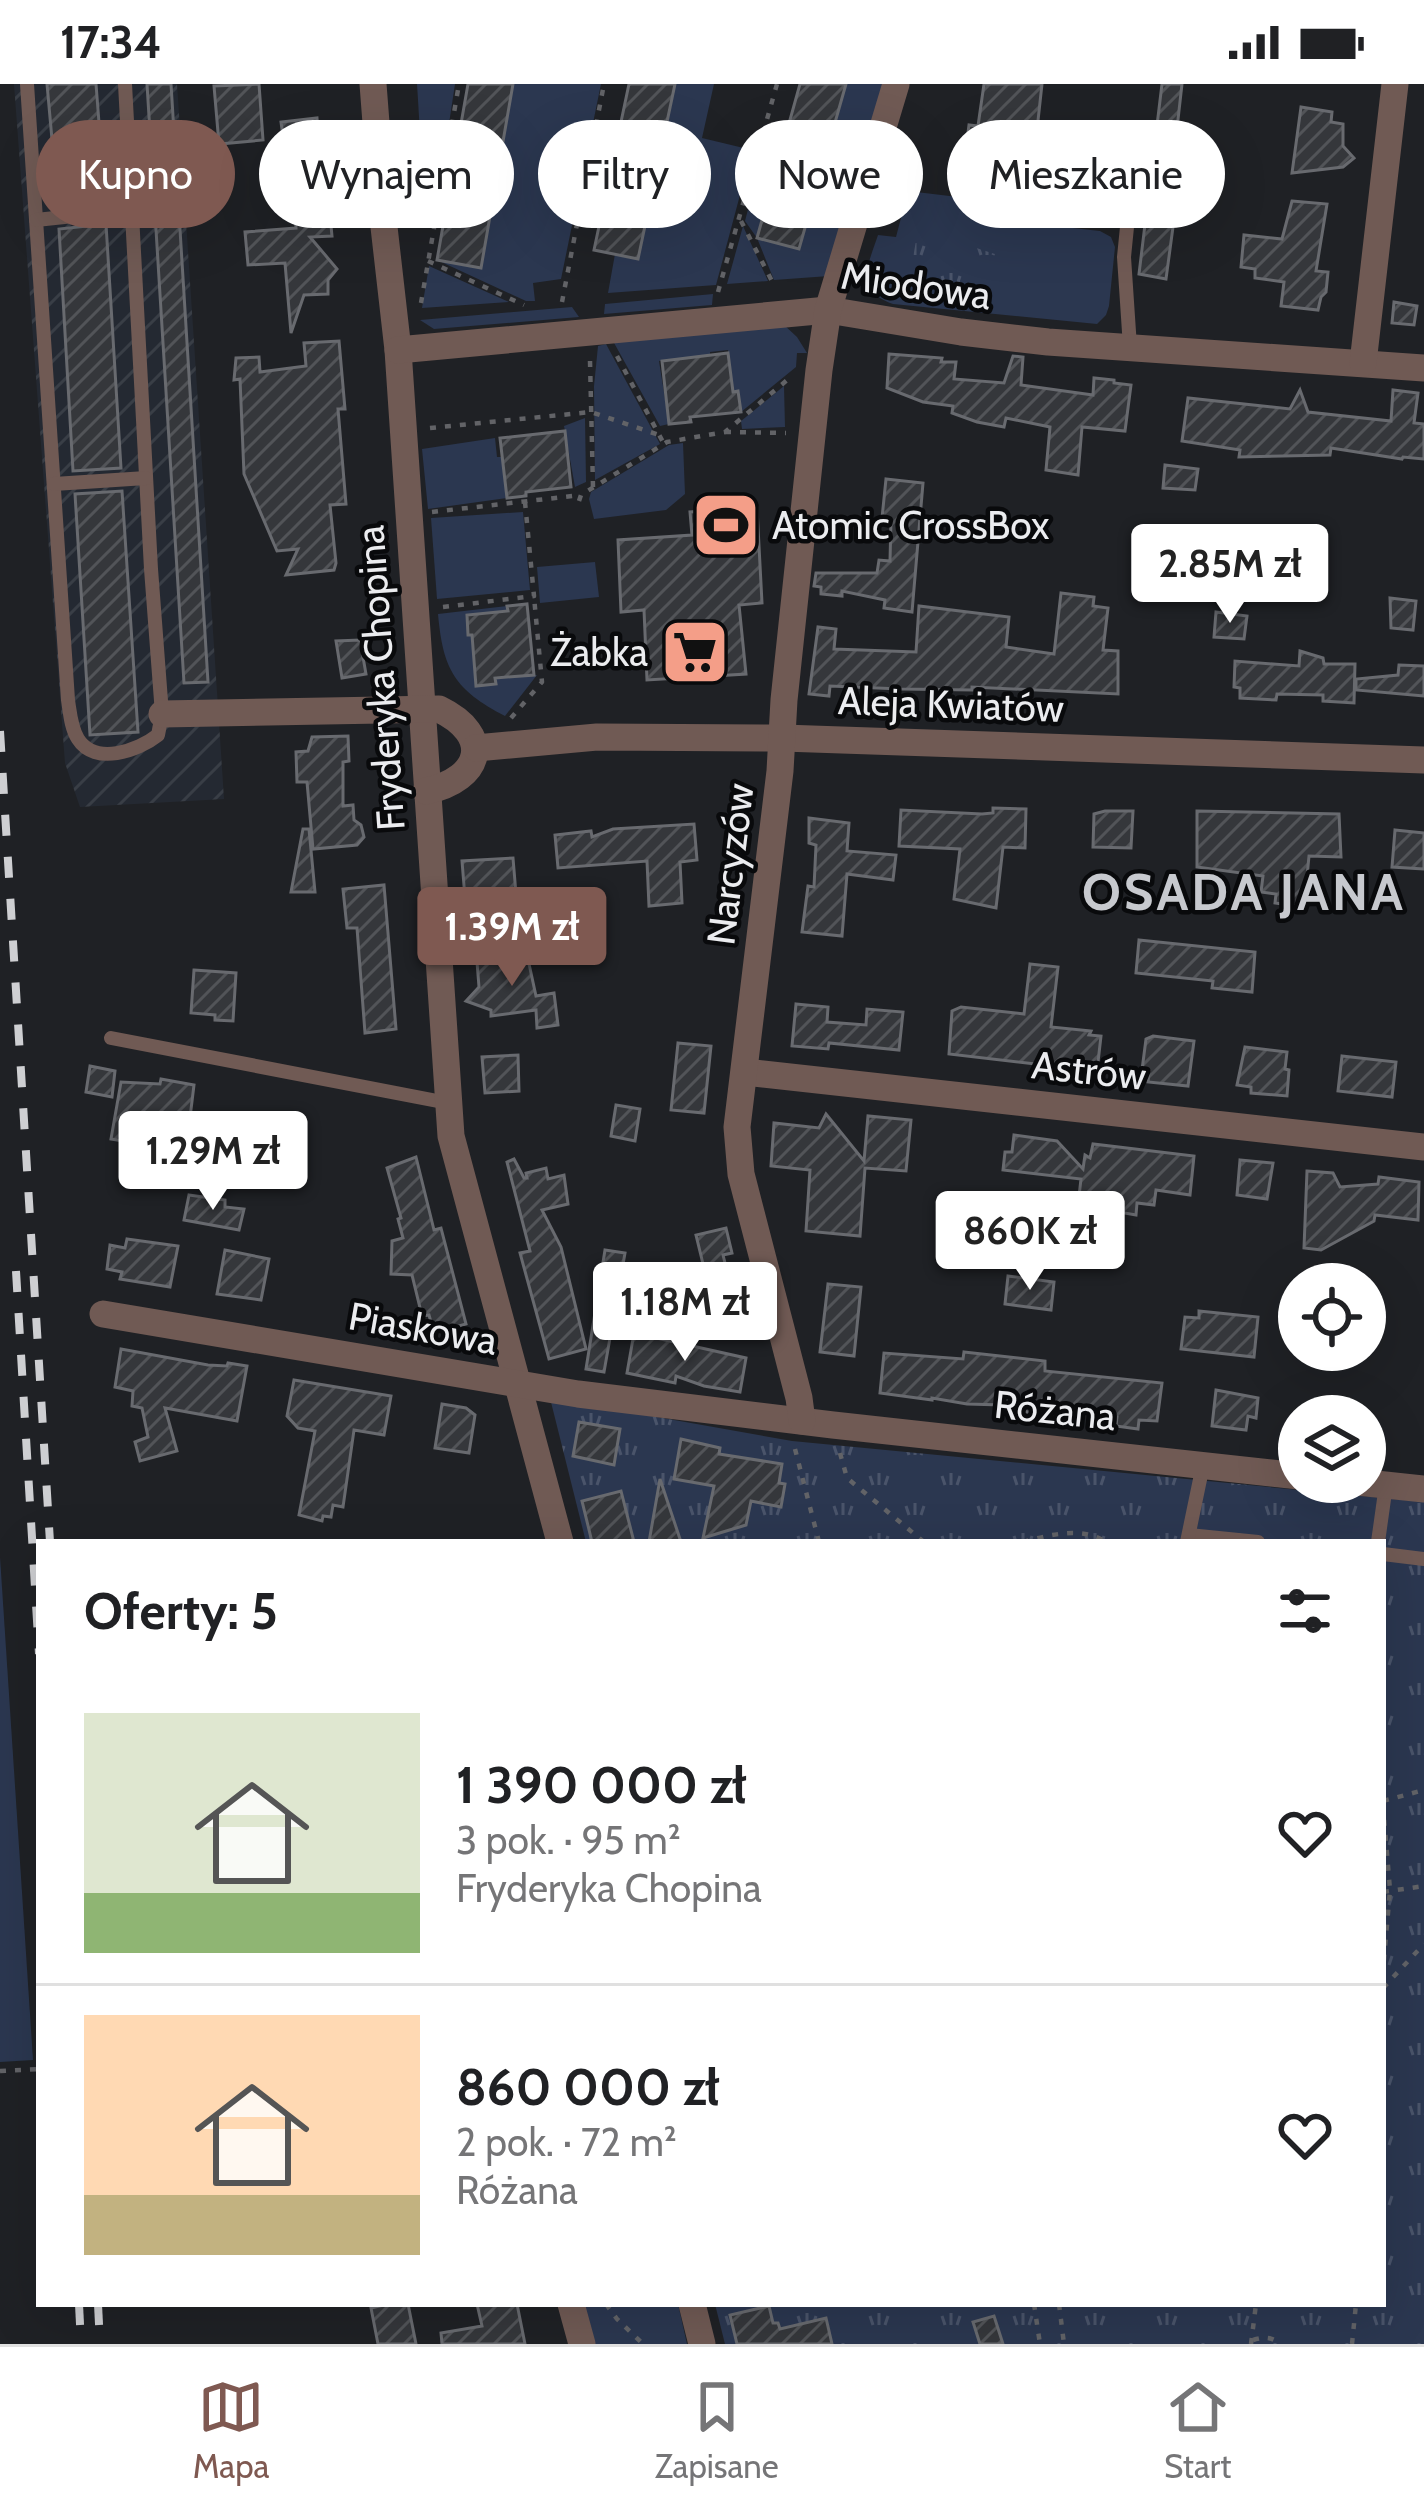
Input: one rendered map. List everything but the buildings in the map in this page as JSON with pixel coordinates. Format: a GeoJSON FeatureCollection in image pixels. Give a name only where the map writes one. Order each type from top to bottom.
{"type":"FeatureCollection","features":[{"type":"Feature","properties":{"kind":"street","name":"Fryderyka Chopina"},"geometry":{"type":"LineString","coordinates":[[373,84],[398,350],[452,1136],[559,1539]]}},
{"type":"Feature","properties":{"kind":"street","name":"Narcyzów"},"geometry":{"type":"LineString","coordinates":[[802,1421],[741,1174],[737,1127],[829,310],[896,84]]}},
{"type":"Feature","properties":{"kind":"street"},"geometry":{"type":"LineString","coordinates":[[1363,363],[1394,84]]}},
{"type":"Feature","properties":{"kind":"street","name":"Miodowa"},"geometry":{"type":"LineString","coordinates":[[398,350],[829,310],[961,332],[1424,368]]}},
{"type":"Feature","properties":{"kind":"street"},"geometry":{"type":"LineString","coordinates":[[162,714],[439,709],[456,717],[476,748],[464,775],[447,786],[427,790]]}},
{"type":"Feature","properties":{"kind":"street","name":"Aleja Kwiatów"},"geometry":{"type":"LineString","coordinates":[[476,748],[597,737],[783,738],[1424,760]]}},
{"type":"Feature","properties":{"kind":"street","name":"Astrów"},"geometry":{"type":"LineString","coordinates":[[745,1072],[1424,1147]]}},
{"type":"Feature","properties":{"kind":"street","name":"Piaskowa"},"geometry":{"type":"LineString","coordinates":[[103,1314],[518,1384],[802,1421]]}},
{"type":"Feature","properties":{"kind":"street","name":"Różana"},"geometry":{"type":"LineString","coordinates":[[802,1421],[1278,1474]]}},
{"type":"Feature","properties":{"kind":"street"},"geometry":{"type":"LineString","coordinates":[[1386,1485],[1424,1490]]}},
{"type":"Feature","properties":{"kind":"street"},"geometry":{"type":"LineString","coordinates":[[572,2307],[581,2344]]}},
{"type":"Feature","properties":{"kind":"street"},"geometry":{"type":"LineString","coordinates":[[693,2307],[702,2344]]}},
{"type":"Feature","properties":{"kind":"lane"},"geometry":{"type":"LineString","coordinates":[[27,84],[36,220]]}},
{"type":"Feature","properties":{"kind":"lane"},"geometry":{"type":"LineString","coordinates":[[125,84],[127,120]]}},
{"type":"Feature","properties":{"kind":"lane"},"geometry":{"type":"LineString","coordinates":[[37,228],[68,700],[79,742],[94,752],[109,754],[146,745],[158,735],[162,714],[132,228]]}},
{"type":"Feature","properties":{"kind":"lane"},"geometry":{"type":"LineString","coordinates":[[1127,228],[1124,257],[1130,347]]}},
{"type":"Feature","properties":{"kind":"lane"},"geometry":{"type":"LineString","coordinates":[[54,484],[146,478]]}},
{"type":"Feature","properties":{"kind":"lane"},"geometry":{"type":"LineString","coordinates":[[111,1038],[450,1103]]}},
{"type":"Feature","properties":{"kind":"lane"},"geometry":{"type":"LineString","coordinates":[[1188,1539],[1203,1465]]}},
{"type":"Feature","properties":{"kind":"lane"},"geometry":{"type":"LineString","coordinates":[[1378,1539],[1383,1503]]}},
{"type":"Feature","properties":{"kind":"lane"},"geometry":{"type":"LineString","coordinates":[[1386,1554],[1424,1559]]}},
{"type":"Feature","properties":{"kind":"path"},"geometry":{"type":"LineString","coordinates":[[419,315],[459,84]]}},
{"type":"Feature","properties":{"kind":"path"},"geometry":{"type":"LineString","coordinates":[[562,302],[604,84]]}},
{"type":"Feature","properties":{"kind":"path"},"geometry":{"type":"LineString","coordinates":[[768,120],[777,84]]}},
{"type":"Feature","properties":{"kind":"path"},"geometry":{"type":"LineString","coordinates":[[714,319],[737,228]]}},
{"type":"Feature","properties":{"kind":"path"},"geometry":{"type":"LineString","coordinates":[[745,228],[774,285]]}},
{"type":"Feature","properties":{"kind":"path"},"geometry":{"type":"LineString","coordinates":[[428,261],[524,305]]}},
{"type":"Feature","properties":{"kind":"path"},"geometry":{"type":"LineString","coordinates":[[593,488],[596,330]]}},
{"type":"Feature","properties":{"kind":"path"},"geometry":{"type":"LineString","coordinates":[[596,330],[664,444]]}},
{"type":"Feature","properties":{"kind":"path"},"geometry":{"type":"LineString","coordinates":[[725,432],[800,369]]}},
{"type":"Feature","properties":{"kind":"path"},"geometry":{"type":"LineString","coordinates":[[420,429],[591,412],[659,435]]}},
{"type":"Feature","properties":{"kind":"path"},"geometry":{"type":"LineString","coordinates":[[428,512],[580,498],[664,444],[725,432],[812,433]]}},
{"type":"Feature","properties":{"kind":"path"},"geometry":{"type":"LineString","coordinates":[[507,722],[542,682],[524,502]]}},
{"type":"Feature","properties":{"kind":"path"},"geometry":{"type":"LineString","coordinates":[[433,608],[534,596]]}},
{"type":"Feature","properties":{"kind":"path"},"geometry":{"type":"LineString","coordinates":[[802,1421],[794,1437],[795,1450],[818,1539]]}},
{"type":"Feature","properties":{"kind":"path"},"geometry":{"type":"LineString","coordinates":[[833,1425],[847,1478],[921,1539]]}},
{"type":"Feature","properties":{"kind":"path"},"geometry":{"type":"LineString","coordinates":[[1040,1539],[1079,1532],[1102,1539]]}},
{"type":"Feature","properties":{"kind":"path"},"geometry":{"type":"LineString","coordinates":[[1386,1802],[1424,1790]]}},
{"type":"Feature","properties":{"kind":"path"},"geometry":{"type":"LineString","coordinates":[[1386,1891],[1424,1886]]}},
{"type":"Feature","properties":{"kind":"path"},"geometry":{"type":"LineString","coordinates":[[1386,1985],[1424,1944]]}},
{"type":"Feature","properties":{"kind":"path"},"geometry":{"type":"LineString","coordinates":[[2,2072],[36,2069]]}},
{"type":"Feature","properties":{"kind":"path"},"geometry":{"type":"LineString","coordinates":[[608,2307],[643,2344]]}},
{"type":"Feature","properties":{"kind":"path"},"geometry":{"type":"LineString","coordinates":[[1034,2307],[1040,2344]]}},
{"type":"Feature","properties":{"kind":"path"},"geometry":{"type":"LineString","coordinates":[[1059,2307],[1064,2344]]}},
{"type":"Feature","properties":{"kind":"path"},"geometry":{"type":"LineString","coordinates":[[1256,2307],[1252,2342],[1264,2337],[1280,2344]]}},
{"type":"Feature","properties":{"kind":"path"},"geometry":{"type":"LineString","coordinates":[[1352,2344],[1356,2307]]}},
{"type":"Feature","properties":{"kind":"shaded area"},"geometry":{"type":"Polygon","coordinates":[[[14,84],[177,84],[179,120],[36,120],[36,228],[186,228],[224,799],[80,807],[65,763],[14,84]]]}},
{"type":"Feature","properties":{"kind":"green space"},"geometry":{"type":"Polygon","coordinates":[[[417,84],[455,84],[450,120],[419,120],[417,84]]]}},
{"type":"Feature","properties":{"kind":"green space"},"geometry":{"type":"Polygon","coordinates":[[[513,84],[601,84],[594,120],[538,120],[538,228],[571,228],[561,279],[533,283],[535,301],[437,260],[481,267],[488,228],[514,228],[514,120],[507,120],[513,84]]]}},
{"type":"Feature","properties":{"kind":"green space"},"geometry":{"type":"Polygon","coordinates":[[[675,84],[714,84],[706,120],[662,120],[675,84]]]}},
{"type":"Feature","properties":{"kind":"green space"},"geometry":{"type":"Polygon","coordinates":[[[846,84],[885,84],[874,120],[836,120],[846,84]]]}},
{"type":"Feature","properties":{"kind":"green space"},"geometry":{"type":"Polygon","coordinates":[[[711,140],[735,146],[735,214],[716,285],[608,293],[624,228],[711,228],[711,140]]]}},
{"type":"Feature","properties":{"kind":"green space"},"geometry":{"type":"Polygon","coordinates":[[[923,193],[947,196],[947,228],[1073,228],[1111,237],[1115,247],[1106,315],[1097,324],[893,304],[881,298],[867,276],[878,235],[896,237],[898,228],[923,228],[923,193]]]}},
{"type":"Feature","properties":{"kind":"green space"},"geometry":{"type":"Polygon","coordinates":[[[742,228],[744,228],[768,281],[727,284],[742,228]]]}},
{"type":"Feature","properties":{"kind":"green space"},"geometry":{"type":"Polygon","coordinates":[[[805,228],[843,228],[829,276],[774,280],[757,238],[799,249],[805,228]]]}},
{"type":"Feature","properties":{"kind":"green space"},"geometry":{"type":"Polygon","coordinates":[[[918,229],[1001,256],[989,302],[907,293],[918,229]]]}},
{"type":"Feature","properties":{"kind":"green space"},"geometry":{"type":"Polygon","coordinates":[[[429,266],[509,302],[422,308],[429,266]]]}},
{"type":"Feature","properties":{"kind":"green space"},"geometry":{"type":"Polygon","coordinates":[[[713,294],[712,305],[604,314],[605,304],[713,294]]]}},
{"type":"Feature","properties":{"kind":"green space"},"geometry":{"type":"Polygon","coordinates":[[[572,307],[579,317],[434,329],[420,320],[572,307]]]}},
{"type":"Feature","properties":{"kind":"green space"},"geometry":{"type":"Polygon","coordinates":[[[783,324],[807,353],[797,353],[796,367],[741,412],[738,392],[733,392],[728,350],[710,352],[710,359],[659,361],[669,424],[660,426],[613,341],[783,324]]]}},
{"type":"Feature","properties":{"kind":"green space"},"geometry":{"type":"Polygon","coordinates":[[[606,344],[660,444],[595,480],[594,386],[598,346],[606,344]]]}},
{"type":"Feature","properties":{"kind":"green space"},"geometry":{"type":"Polygon","coordinates":[[[784,386],[785,427],[742,429],[741,421],[784,386]]]}},
{"type":"Feature","properties":{"kind":"green space"},"geometry":{"type":"Polygon","coordinates":[[[585,418],[586,482],[575,487],[564,426],[585,418]]]}},
{"type":"Feature","properties":{"kind":"green space"},"geometry":{"type":"Polygon","coordinates":[[[495,438],[507,498],[428,509],[422,449],[495,438]]]}},
{"type":"Feature","properties":{"kind":"green space"},"geometry":{"type":"Polygon","coordinates":[[[683,443],[685,494],[666,510],[594,519],[591,492],[669,445],[683,443]]]}},
{"type":"Feature","properties":{"kind":"green space"},"geometry":{"type":"Polygon","coordinates":[[[523,512],[530,590],[437,599],[431,518],[523,512]]]}},
{"type":"Feature","properties":{"kind":"green space"},"geometry":{"type":"Polygon","coordinates":[[[595,562],[599,597],[540,603],[537,567],[595,562]]]}},
{"type":"Feature","properties":{"kind":"green space"},"geometry":{"type":"Polygon","coordinates":[[[507,606],[508,611],[467,616],[468,634],[475,636],[477,685],[495,684],[495,678],[537,675],[505,716],[474,697],[455,676],[444,650],[438,614],[507,606]]]}},
{"type":"Feature","properties":{"kind":"green space"},"geometry":{"type":"Polygon","coordinates":[[[550,1398],[792,1441],[1278,1488],[1278,1503],[1386,1503],[1386,1498],[1424,1502],[1424,2344],[725,2344],[716,2307],[1386,2307],[1386,1539],[585,1539],[550,1398]]]}},
{"type":"Feature","properties":{"kind":"green space"},"geometry":{"type":"Polygon","coordinates":[[[0,1557],[33,2060],[0,2062],[0,1557]]]}},
{"type":"Feature","properties":{"kind":"green space"},"geometry":{"type":"Polygon","coordinates":[[[580,2307],[679,2307],[687,2344],[591,2344],[580,2307]]]}},
{"type":"Feature","properties":{"kind":"railway"},"geometry":{"type":"LineString","coordinates":[[0,731],[50,1539]]}},
{"type":"Feature","properties":{"kind":"railway"},"geometry":{"type":"LineString","coordinates":[[16,1271],[36,1604]]}},
{"type":"Feature","properties":{"kind":"railway"},"geometry":{"type":"LineString","coordinates":[[79,2307],[81,2344]]}},
{"type":"Feature","properties":{"kind":"railway"},"geometry":{"type":"LineString","coordinates":[[98,2307],[100,2344]]}},
{"type":"Feature","properties":{"kind":"place","name":"Atomic CrossBox"},"geometry":{"type":"Point","coordinates":[726,525]}},
{"type":"Feature","properties":{"kind":"place","name":"Żabka"},"geometry":{"type":"Point","coordinates":[695,652]}},
{"type":"Feature","properties":{"kind":"district","name":"OSADA JANA"},"geometry":{"type":"Point","coordinates":[1244,892]}}]}
